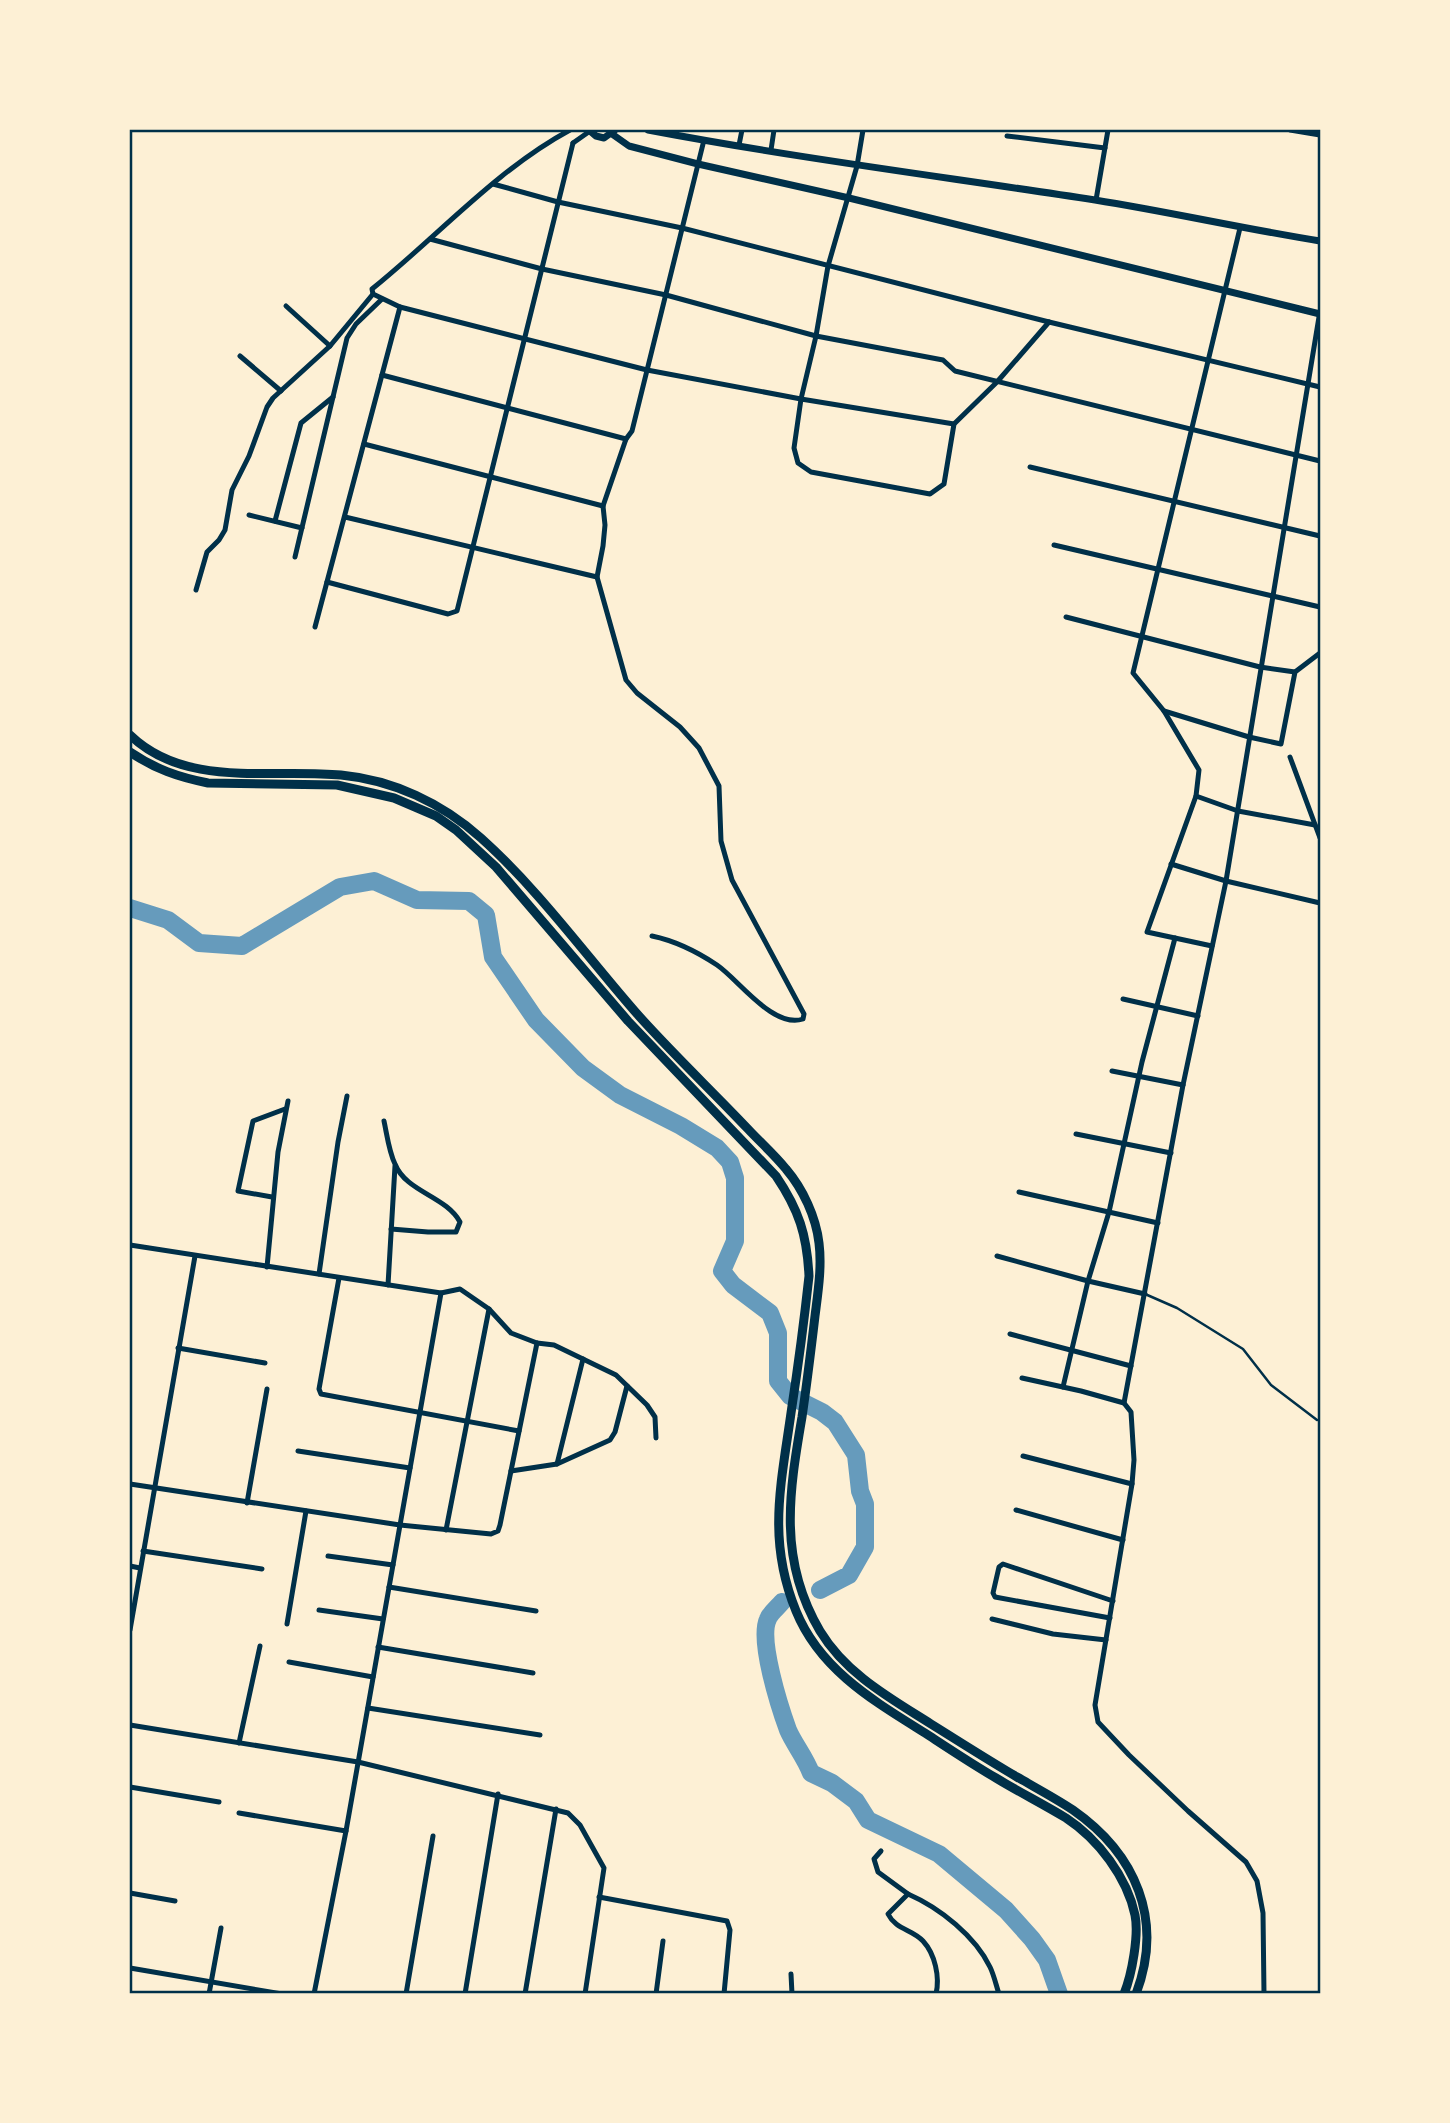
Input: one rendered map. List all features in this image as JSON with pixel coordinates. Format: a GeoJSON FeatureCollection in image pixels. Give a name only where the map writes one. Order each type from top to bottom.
{"type":"FeatureCollection","features":[{"type":"Feature","properties":{"kind":"highway"},"geometry":{"type":"LineString","coordinates":[[130,735],[155,754],[191,767],[247,773],[339,774],[362,778],[414,794],[458,819],[506,860],[636,1013],[786,1169],[808,1204],[819,1237],[808,1332],[810,1359],[793,1473],[789,1536],[793,1561],[808,1609],[839,1659],[876,1689],[1074,1811],[1110,1845],[1136,1882],[1147,1918],[1145,1966],[1136,1993]]}},
{"type":"Feature","properties":{"kind":"highway"},"geometry":{"type":"LineString","coordinates":[[130,752],[157,769],[208,783],[337,785],[394,798],[436,816],[456,830],[496,867],[628,1021],[776,1176],[790,1196],[806,1238],[814,1276]]}},
{"type":"Feature","properties":{"kind":"highway"},"geometry":{"type":"LineString","coordinates":[[808,1332],[799,1359],[778,1510],[782,1563],[797,1612],[809,1635],[831,1664],[869,1698],[996,1778],[1068,1819],[1101,1851],[1125,1886],[1136,1918],[1132,1965],[1125,1993]]}},
{"type":"Feature","properties":{"kind":"main road"},"geometry":{"type":"LineString","coordinates":[[589,130],[600,138],[613,132],[629,146],[698,164],[849,198],[1320,313]]}},
{"type":"Feature","properties":{"kind":"main road"},"geometry":{"type":"LineString","coordinates":[[648,130],[674,132],[704,140],[857,166],[1096,201],[1321,241]]}},
{"type":"Feature","properties":{"kind":"street"},"geometry":{"type":"LineString","coordinates":[[196,590],[207,552],[225,530],[232,490],[249,456],[267,407],[330,346],[372,293],[372,289],[493,184],[552,139],[569,130],[573,143],[457,611],[451,614],[327,582]]}},
{"type":"Feature","properties":{"kind":"street"},"geometry":{"type":"LineString","coordinates":[[573,143],[589,130]]}},
{"type":"Feature","properties":{"kind":"street"},"geometry":{"type":"LineString","coordinates":[[739,145],[742,130]]}},
{"type":"Feature","properties":{"kind":"street"},"geometry":{"type":"LineString","coordinates":[[771,150],[774,130]]}},
{"type":"Feature","properties":{"kind":"street"},"geometry":{"type":"LineString","coordinates":[[863,130],[849,198],[828,266],[816,336],[801,399],[794,448],[798,463],[811,472],[930,494],[944,484],[954,424],[997,383],[1049,322]]}},
{"type":"Feature","properties":{"kind":"street"},"geometry":{"type":"LineString","coordinates":[[1096,201],[1108,130]]}},
{"type":"Feature","properties":{"kind":"street"},"geometry":{"type":"LineString","coordinates":[[1290,130],[1321,135]]}},
{"type":"Feature","properties":{"kind":"street"},"geometry":{"type":"LineString","coordinates":[[1007,135],[1105,148]]}},
{"type":"Feature","properties":{"kind":"street"},"geometry":{"type":"LineString","coordinates":[[652,936],[687,946],[704,956],[764,1007],[782,1018],[799,1021],[803,1019],[804,1014],[732,880],[721,841],[719,786],[699,748],[680,727],[636,693],[626,680],[597,577],[605,525],[603,506],[626,439],[632,431],[704,140]]}},
{"type":"Feature","properties":{"kind":"street"},"geometry":{"type":"LineString","coordinates":[[493,184],[558,202],[682,228],[1049,322],[1321,387]]}},
{"type":"Feature","properties":{"kind":"street"},"geometry":{"type":"LineString","coordinates":[[1212,946],[1147,932],[1196,796],[1199,770],[1164,711],[1133,673],[1240,228]]}},
{"type":"Feature","properties":{"kind":"street"},"geometry":{"type":"LineString","coordinates":[[430,239],[542,269],[666,295],[816,336],[943,360],[955,372],[1321,461]]}},
{"type":"Feature","properties":{"kind":"street"},"geometry":{"type":"LineString","coordinates":[[372,293],[400,307],[647,370],[954,424]]}},
{"type":"Feature","properties":{"kind":"street"},"geometry":{"type":"LineString","coordinates":[[295,557],[347,338],[356,324],[382,299]]}},
{"type":"Feature","properties":{"kind":"street"},"geometry":{"type":"LineString","coordinates":[[286,306],[330,346]]}},
{"type":"Feature","properties":{"kind":"street"},"geometry":{"type":"LineString","coordinates":[[315,627],[400,307]]}},
{"type":"Feature","properties":{"kind":"street"},"geometry":{"type":"LineString","coordinates":[[1124,1404],[1183,1085],[1226,881],[1320,313]]}},
{"type":"Feature","properties":{"kind":"street"},"geometry":{"type":"LineString","coordinates":[[240,356],[281,391]]}},
{"type":"Feature","properties":{"kind":"street"},"geometry":{"type":"LineString","coordinates":[[382,375],[626,439]]}},
{"type":"Feature","properties":{"kind":"street"},"geometry":{"type":"LineString","coordinates":[[275,521],[301,423],[333,397]]}},
{"type":"Feature","properties":{"kind":"street"},"geometry":{"type":"LineString","coordinates":[[364,444],[603,506]]}},
{"type":"Feature","properties":{"kind":"street"},"geometry":{"type":"LineString","coordinates":[[1030,467],[1321,536]]}},
{"type":"Feature","properties":{"kind":"street"},"geometry":{"type":"LineString","coordinates":[[249,515],[302,528]]}},
{"type":"Feature","properties":{"kind":"street"},"geometry":{"type":"LineString","coordinates":[[345,517],[597,577]]}},
{"type":"Feature","properties":{"kind":"street"},"geometry":{"type":"LineString","coordinates":[[1054,545],[1321,607]]}},
{"type":"Feature","properties":{"kind":"street"},"geometry":{"type":"LineString","coordinates":[[1066,617],[1260,667],[1294,672],[1321,653]]}},
{"type":"Feature","properties":{"kind":"street"},"geometry":{"type":"LineString","coordinates":[[1164,711],[1249,737],[1282,744],[1294,672]]}},
{"type":"Feature","properties":{"kind":"street"},"geometry":{"type":"LineString","coordinates":[[1290,757],[1321,838]]}},
{"type":"Feature","properties":{"kind":"street"},"geometry":{"type":"LineString","coordinates":[[1196,796],[1238,811],[1315,825]]}},
{"type":"Feature","properties":{"kind":"street"},"geometry":{"type":"LineString","coordinates":[[1171,864],[1226,881],[1321,904]]}},
{"type":"Feature","properties":{"kind":"street"},"geometry":{"type":"LineString","coordinates":[[1063,1387],[1175,939]]}},
{"type":"Feature","properties":{"kind":"street"},"geometry":{"type":"LineString","coordinates":[[1123,999],[1198,1016]]}},
{"type":"Feature","properties":{"kind":"street"},"geometry":{"type":"LineString","coordinates":[[1112,1071],[1183,1085]]}},
{"type":"Feature","properties":{"kind":"street"},"geometry":{"type":"LineString","coordinates":[[319,1275],[347,1096]]}},
{"type":"Feature","properties":{"kind":"street"},"geometry":{"type":"LineString","coordinates":[[267,1267],[272,1197],[288,1101]]}},
{"type":"Feature","properties":{"kind":"street"},"geometry":{"type":"LineString","coordinates":[[272,1197],[238,1191],[253,1121],[285,1110]]}},
{"type":"Feature","properties":{"kind":"street"},"geometry":{"type":"LineString","coordinates":[[384,1121],[395,1165],[388,1285]]}},
{"type":"Feature","properties":{"kind":"street"},"geometry":{"type":"LineString","coordinates":[[1076,1133],[1171,1153]]}},
{"type":"Feature","properties":{"kind":"street"},"geometry":{"type":"LineString","coordinates":[[391,1229],[428,1233],[456,1232],[460,1222],[457,1216],[404,1178],[395,1165]]}},
{"type":"Feature","properties":{"kind":"street"},"geometry":{"type":"LineString","coordinates":[[1019,1192],[1158,1223]]}},
{"type":"Feature","properties":{"kind":"street"},"geometry":{"type":"LineString","coordinates":[[130,1245],[441,1293],[460,1289],[489,1309],[511,1333],[537,1343],[554,1345],[615,1375],[647,1405],[655,1418],[656,1438]]}},
{"type":"Feature","properties":{"kind":"street"},"geometry":{"type":"LineString","coordinates":[[130,1630],[195,1256]]}},
{"type":"Feature","properties":{"kind":"street"},"geometry":{"type":"LineString","coordinates":[[997,1256],[1144,1294]]}},
{"type":"Feature","properties":{"kind":"street"},"geometry":{"type":"LineString","coordinates":[[339,1278],[319,1388],[321,1394],[519,1431]]}},
{"type":"Feature","properties":{"kind":"street"},"geometry":{"type":"LineString","coordinates":[[314,1993],[346,1831],[441,1293]]}},
{"type":"Feature","properties":{"kind":"street"},"geometry":{"type":"LineString","coordinates":[[446,1530],[489,1309]]}},
{"type":"Feature","properties":{"kind":"street"},"geometry":{"type":"LineString","coordinates":[[1010,1334],[1131,1366]]}},
{"type":"Feature","properties":{"kind":"street"},"geometry":{"type":"LineString","coordinates":[[130,1485],[400,1525],[491,1534],[498,1531],[537,1343]]}},
{"type":"Feature","properties":{"kind":"street"},"geometry":{"type":"LineString","coordinates":[[178,1348],[265,1363]]}},
{"type":"Feature","properties":{"kind":"street"},"geometry":{"type":"LineString","coordinates":[[556,1464],[583,1359]]}},
{"type":"Feature","properties":{"kind":"street"},"geometry":{"type":"LineString","coordinates":[[1022,1378],[1124,1404],[1131,1412],[1134,1460],[1132,1484],[1095,1705],[1098,1722],[1188,1811],[1246,1862],[1257,1881],[1263,1913],[1264,1993]]}},
{"type":"Feature","properties":{"kind":"street"},"geometry":{"type":"LineString","coordinates":[[511,1471],[556,1464],[610,1440],[615,1432],[626,1386]]}},
{"type":"Feature","properties":{"kind":"street"},"geometry":{"type":"LineString","coordinates":[[247,1503],[267,1389]]}},
{"type":"Feature","properties":{"kind":"street"},"geometry":{"type":"LineString","coordinates":[[298,1451],[410,1468]]}},
{"type":"Feature","properties":{"kind":"street"},"geometry":{"type":"LineString","coordinates":[[1023,1456],[1132,1484]]}},
{"type":"Feature","properties":{"kind":"street"},"geometry":{"type":"LineString","coordinates":[[1016,1510],[1123,1540]]}},
{"type":"Feature","properties":{"kind":"street"},"geometry":{"type":"LineString","coordinates":[[287,1624],[306,1511]]}},
{"type":"Feature","properties":{"kind":"street"},"geometry":{"type":"LineString","coordinates":[[143,1551],[262,1569]]}},
{"type":"Feature","properties":{"kind":"street"},"geometry":{"type":"LineString","coordinates":[[328,1556],[393,1565]]}},
{"type":"Feature","properties":{"kind":"street"},"geometry":{"type":"LineString","coordinates":[[1110,1618],[1030,1605],[995,1597],[993,1593],[999,1567],[1003,1564],[1113,1601]]}},
{"type":"Feature","properties":{"kind":"street"},"geometry":{"type":"LineString","coordinates":[[130,1566],[140,1568]]}},
{"type":"Feature","properties":{"kind":"street"},"geometry":{"type":"LineString","coordinates":[[389,1587],[536,1611]]}},
{"type":"Feature","properties":{"kind":"street"},"geometry":{"type":"LineString","coordinates":[[319,1610],[383,1619]]}},
{"type":"Feature","properties":{"kind":"street"},"geometry":{"type":"LineString","coordinates":[[992,1619],[1053,1634],[1106,1640]]}},
{"type":"Feature","properties":{"kind":"street"},"geometry":{"type":"LineString","coordinates":[[239,1743],[260,1646]]}},
{"type":"Feature","properties":{"kind":"street"},"geometry":{"type":"LineString","coordinates":[[378,1647],[533,1673]]}},
{"type":"Feature","properties":{"kind":"street"},"geometry":{"type":"LineString","coordinates":[[289,1662],[373,1677]]}},
{"type":"Feature","properties":{"kind":"street"},"geometry":{"type":"LineString","coordinates":[[368,1708],[540,1735]]}},
{"type":"Feature","properties":{"kind":"street"},"geometry":{"type":"LineString","coordinates":[[130,1725],[358,1762],[568,1813],[580,1825],[604,1868],[585,1993]]}},
{"type":"Feature","properties":{"kind":"street"},"geometry":{"type":"LineString","coordinates":[[130,1787],[219,1802]]}},
{"type":"Feature","properties":{"kind":"street"},"geometry":{"type":"LineString","coordinates":[[465,1993],[498,1794]]}},
{"type":"Feature","properties":{"kind":"street"},"geometry":{"type":"LineString","coordinates":[[525,1993],[556,1809]]}},
{"type":"Feature","properties":{"kind":"street"},"geometry":{"type":"LineString","coordinates":[[239,1813],[346,1831]]}},
{"type":"Feature","properties":{"kind":"street"},"geometry":{"type":"LineString","coordinates":[[406,1993],[433,1836]]}},
{"type":"Feature","properties":{"kind":"street"},"geometry":{"type":"LineString","coordinates":[[881,1851],[874,1859],[878,1872],[971,1937],[990,1967],[999,1993]]}},
{"type":"Feature","properties":{"kind":"street"},"geometry":{"type":"LineString","coordinates":[[130,1893],[175,1901]]}},
{"type":"Feature","properties":{"kind":"street"},"geometry":{"type":"LineString","coordinates":[[908,1894],[888,1914],[901,1929],[923,1941],[939,1980],[936,1993]]}},
{"type":"Feature","properties":{"kind":"street"},"geometry":{"type":"LineString","coordinates":[[599,1897],[727,1921],[730,1930],[724,1993]]}},
{"type":"Feature","properties":{"kind":"street"},"geometry":{"type":"LineString","coordinates":[[209,1993],[221,1928]]}},
{"type":"Feature","properties":{"kind":"street"},"geometry":{"type":"LineString","coordinates":[[656,1993],[663,1941]]}},
{"type":"Feature","properties":{"kind":"street"},"geometry":{"type":"LineString","coordinates":[[130,1968],[282,1993]]}},
{"type":"Feature","properties":{"kind":"street"},"geometry":{"type":"LineString","coordinates":[[791,1974],[792,1993]]}},
{"type":"Feature","properties":{"kind":"lane"},"geometry":{"type":"LineString","coordinates":[[1144,1294],[1177,1308],[1243,1349],[1271,1385],[1317,1420]]}},
{"type":"Feature","properties":{"kind":"waterway"},"geometry":{"type":"LineString","coordinates":[[130,908],[168,920],[199,943],[242,946],[340,887],[374,881],[417,900],[469,901],[486,915],[493,957],[536,1020],[583,1068],[620,1095],[717,1148],[730,1162],[735,1178],[735,1241],[722,1271],[733,1285],[770,1313],[778,1333],[778,1381],[790,1396],[822,1412],[835,1422],[856,1455],[860,1491],[865,1504],[865,1547],[849,1575],[820,1590]]}},
{"type":"Feature","properties":{"kind":"waterway"},"geometry":{"type":"LineString","coordinates":[[782,1602],[768,1619],[768,1658],[788,1730],[811,1773],[832,1783],[856,1801],[868,1820],[939,1854],[1006,1910],[1047,1960],[1059,1994]]}}]}
